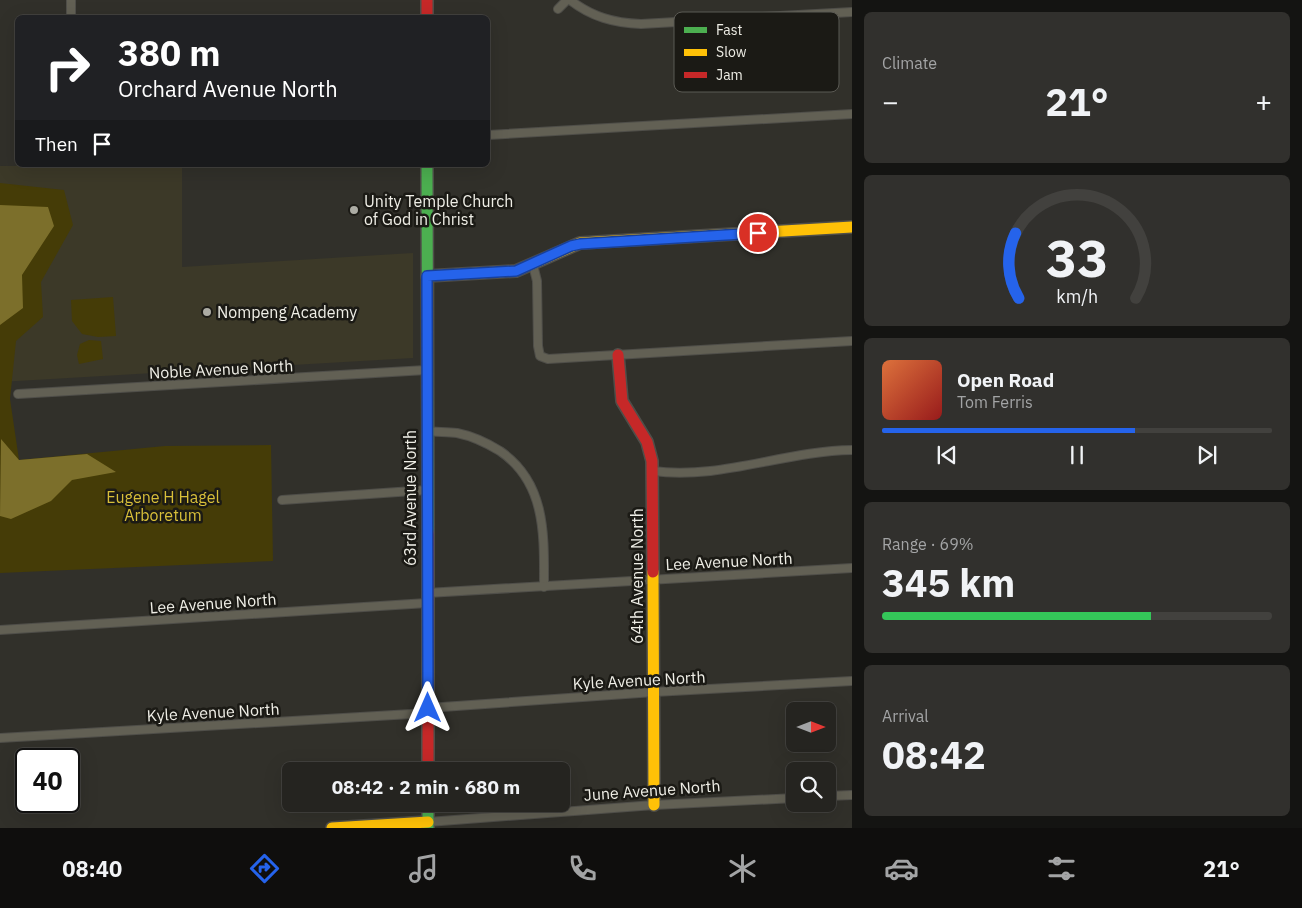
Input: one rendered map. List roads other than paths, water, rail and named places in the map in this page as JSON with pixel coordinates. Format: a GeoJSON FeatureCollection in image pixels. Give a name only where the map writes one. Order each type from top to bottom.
{"type":"FeatureCollection","features":[{"type":"Feature","properties":{"kind":"street"},"geometry":{"type":"LineString","coordinates":[[71,0],[71,15]]}},
{"type":"Feature","properties":{"kind":"street"},"geometry":{"type":"LineString","coordinates":[[427,0],[427,15]]}},
{"type":"Feature","properties":{"kind":"street"},"geometry":{"type":"LineString","coordinates":[[558,9],[569,0],[588,12],[610,21],[641,24],[674,22]]}},
{"type":"Feature","properties":{"kind":"street"},"geometry":{"type":"LineString","coordinates":[[839,13],[852,12]]}},
{"type":"Feature","properties":{"kind":"street"},"geometry":{"type":"LineString","coordinates":[[490,135],[852,114]]}},
{"type":"Feature","properties":{"kind":"street","name":"63rd Avenue North"},"geometry":{"type":"LineString","coordinates":[[427,167],[428,762]]}},
{"type":"Feature","properties":{"kind":"street"},"geometry":{"type":"LineString","coordinates":[[427,276],[502,274],[532,265],[571,246],[580,244],[852,227]]}},
{"type":"Feature","properties":{"kind":"street"},"geometry":{"type":"LineString","coordinates":[[532,265],[537,281],[538,346],[540,356],[548,359],[852,341]]}},
{"type":"Feature","properties":{"kind":"street","name":"64th Avenue North"},"geometry":{"type":"LineString","coordinates":[[618,355],[622,401],[651,451],[653,472],[654,805]]}},
{"type":"Feature","properties":{"kind":"street","name":"Noble Avenue North"},"geometry":{"type":"LineString","coordinates":[[18,394],[426,370]]}},
{"type":"Feature","properties":{"kind":"street"},"geometry":{"type":"LineString","coordinates":[[426,431],[475,438],[507,457],[520,470],[539,502],[543,520],[544,587]]}},
{"type":"Feature","properties":{"kind":"street"},"geometry":{"type":"LineString","coordinates":[[653,472],[712,471],[736,468],[796,454],[852,450]]}},
{"type":"Feature","properties":{"kind":"street"},"geometry":{"type":"LineString","coordinates":[[282,500],[427,490]]}},
{"type":"Feature","properties":{"kind":"street","name":"Lee Avenue North"},"geometry":{"type":"LineString","coordinates":[[0,630],[427,598],[544,587],[852,568]]}},
{"type":"Feature","properties":{"kind":"street","name":"Kyle Avenue North"},"geometry":{"type":"LineString","coordinates":[[0,738],[428,710],[654,692],[852,681]]}},
{"type":"Feature","properties":{"kind":"street"},"geometry":{"type":"LineString","coordinates":[[836,796],[852,795]]}},
{"type":"Feature","properties":{"kind":"street","name":"June Avenue North"},"geometry":{"type":"LineString","coordinates":[[332,828],[428,825],[654,805],[786,798]]}},
{"type":"Feature","properties":{"kind":"street"},"geometry":{"type":"LineString","coordinates":[[428,812],[428,825]]}},
{"type":"Feature","properties":{"kind":"place","name":"Unity Temple Church of God in Christ"},"geometry":{"type":"Point","coordinates":[354,210]}},
{"type":"Feature","properties":{"kind":"place","name":"Nompeng Academy"},"geometry":{"type":"Point","coordinates":[207,312]}},
{"type":"Feature","properties":{"kind":"park label","name":"Eugene H Hagel Arboretum"},"geometry":{"type":"Point","coordinates":[163,506]}}]}
